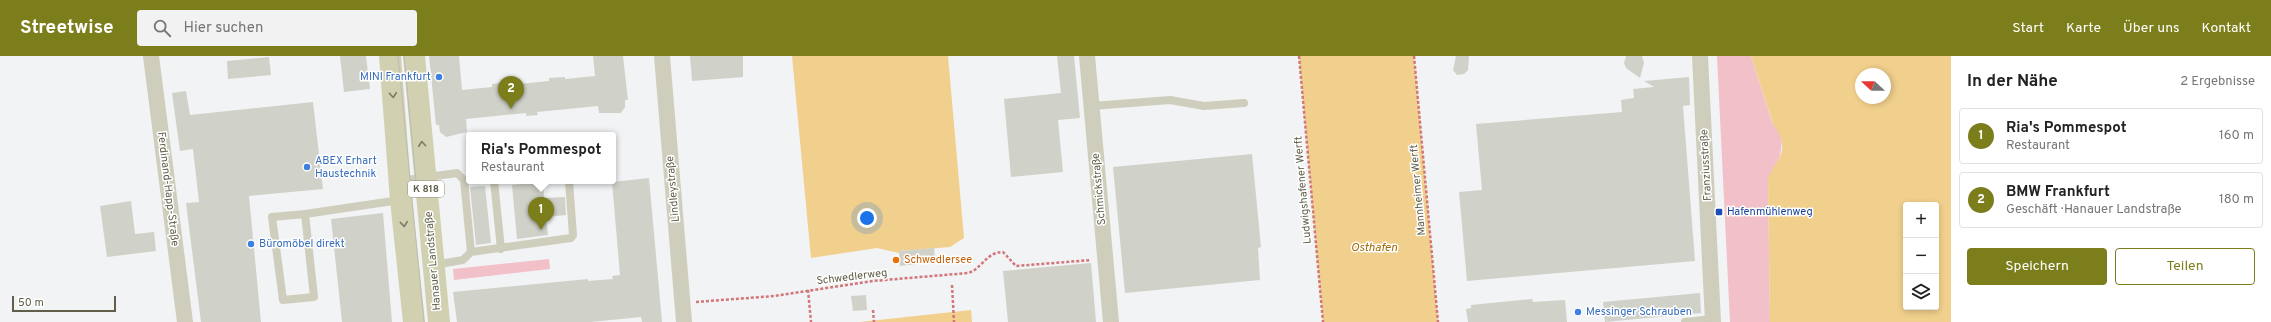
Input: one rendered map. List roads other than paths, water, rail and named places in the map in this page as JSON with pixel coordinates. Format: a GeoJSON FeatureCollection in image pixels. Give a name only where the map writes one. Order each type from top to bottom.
{"type":"FeatureCollection","features":[{"type":"Feature","properties":{"kind":"main road","name":"K 818"},"geometry":{"type":"LineString","coordinates":[[390,56],[400,190],[414,322]]}},
{"type":"Feature","properties":{"kind":"main road","name":"Hanauer Landstraße"},"geometry":{"type":"LineString","coordinates":[[414,56],[439,322]]}},
{"type":"Feature","properties":{"kind":"street","name":"Ferdinand-Happ-Straße"},"geometry":{"type":"LineString","coordinates":[[151,56],[185,322]]}},
{"type":"Feature","properties":{"kind":"street","name":"Lindleystraße"},"geometry":{"type":"LineString","coordinates":[[662,56],[684,322]]}},
{"type":"Feature","properties":{"kind":"street","name":"Schmickstraße"},"geometry":{"type":"LineString","coordinates":[[1087,56],[1111,322]]}},
{"type":"Feature","properties":{"kind":"street","name":"Franziusstraße"},"geometry":{"type":"LineString","coordinates":[[1700,56],[1713,321]]}},
{"type":"Feature","properties":{"kind":"lane"},"geometry":{"type":"LineString","coordinates":[[1092,106],[1170,100],[1204,106],[1244,103]]}},
{"type":"Feature","properties":{"kind":"lane"},"geometry":{"type":"LineString","coordinates":[[305,214],[314,297],[283,300],[272,217],[305,214],[400,190],[425,178],[457,173],[466,180]]}},
{"type":"Feature","properties":{"kind":"lane"},"geometry":{"type":"LineString","coordinates":[[466,184],[471,252]]}},
{"type":"Feature","properties":{"kind":"lane"},"geometry":{"type":"LineString","coordinates":[[494,184],[501,249]]}},
{"type":"Feature","properties":{"kind":"lane"},"geometry":{"type":"LineString","coordinates":[[433,265],[463,260],[471,252],[571,238],[573,235],[569,184]]}},
{"type":"Feature","properties":{"kind":"lane"},"geometry":{"type":"LineString","coordinates":[[1685,322],[1713,321]]}},
{"type":"Feature","properties":{"kind":"water","name":"Schwedlersee"},"geometry":{"type":"Polygon","coordinates":[[[792,56],[948,56],[964,238],[950,247],[899,251],[899,253],[877,248],[811,258],[792,56]]]}},
{"type":"Feature","properties":{"kind":"water","name":"Osthafen"},"geometry":{"type":"Polygon","coordinates":[[[1299,56],[1414,56],[1438,322],[1323,322],[1299,56]]]}},
{"type":"Feature","properties":{"kind":"water"},"geometry":{"type":"Polygon","coordinates":[[[1751,56],[1951,56],[1951,322],[1770,322],[1768,179],[1780,157],[1782,149],[1782,140],[1771,118],[1751,56]]]}},
{"type":"Feature","properties":{"kind":"water"},"geometry":{"type":"Polygon","coordinates":[[[971,310],[972,322],[860,322],[971,310]]]}},
{"type":"Feature","properties":{"kind":"tram line"},"geometry":{"type":"LineString","coordinates":[[398,56],[424,322]]}},
{"type":"Feature","properties":{"kind":"tram line"},"geometry":{"type":"LineString","coordinates":[[404,56],[417,191]]}},
{"type":"Feature","properties":{"kind":"place","name":"MINI Frankfurt"},"geometry":{"type":"Point","coordinates":[439,77]}},
{"type":"Feature","properties":{"kind":"place","name":"BMW Frankfurt"},"geometry":{"type":"Point","coordinates":[511,109]}},
{"type":"Feature","properties":{"kind":"place","name":"ABEX Erhart Haustechnik"},"geometry":{"type":"Point","coordinates":[307,167]}},
{"type":"Feature","properties":{"kind":"place","name":"Hafenmühlenweg"},"geometry":{"type":"Point","coordinates":[1719,212]}},
{"type":"Feature","properties":{"kind":"place","name":"Ria's Pommespot"},"geometry":{"type":"Point","coordinates":[541,230]}},
{"type":"Feature","properties":{"kind":"place","name":"Büromöbel direkt"},"geometry":{"type":"Point","coordinates":[251,244]}},
{"type":"Feature","properties":{"kind":"place","name":"Schwedlersee"},"geometry":{"type":"Point","coordinates":[896,260]}},
{"type":"Feature","properties":{"kind":"place","name":"Messinger Schrauben"},"geometry":{"type":"Point","coordinates":[1578,312]}}]}
